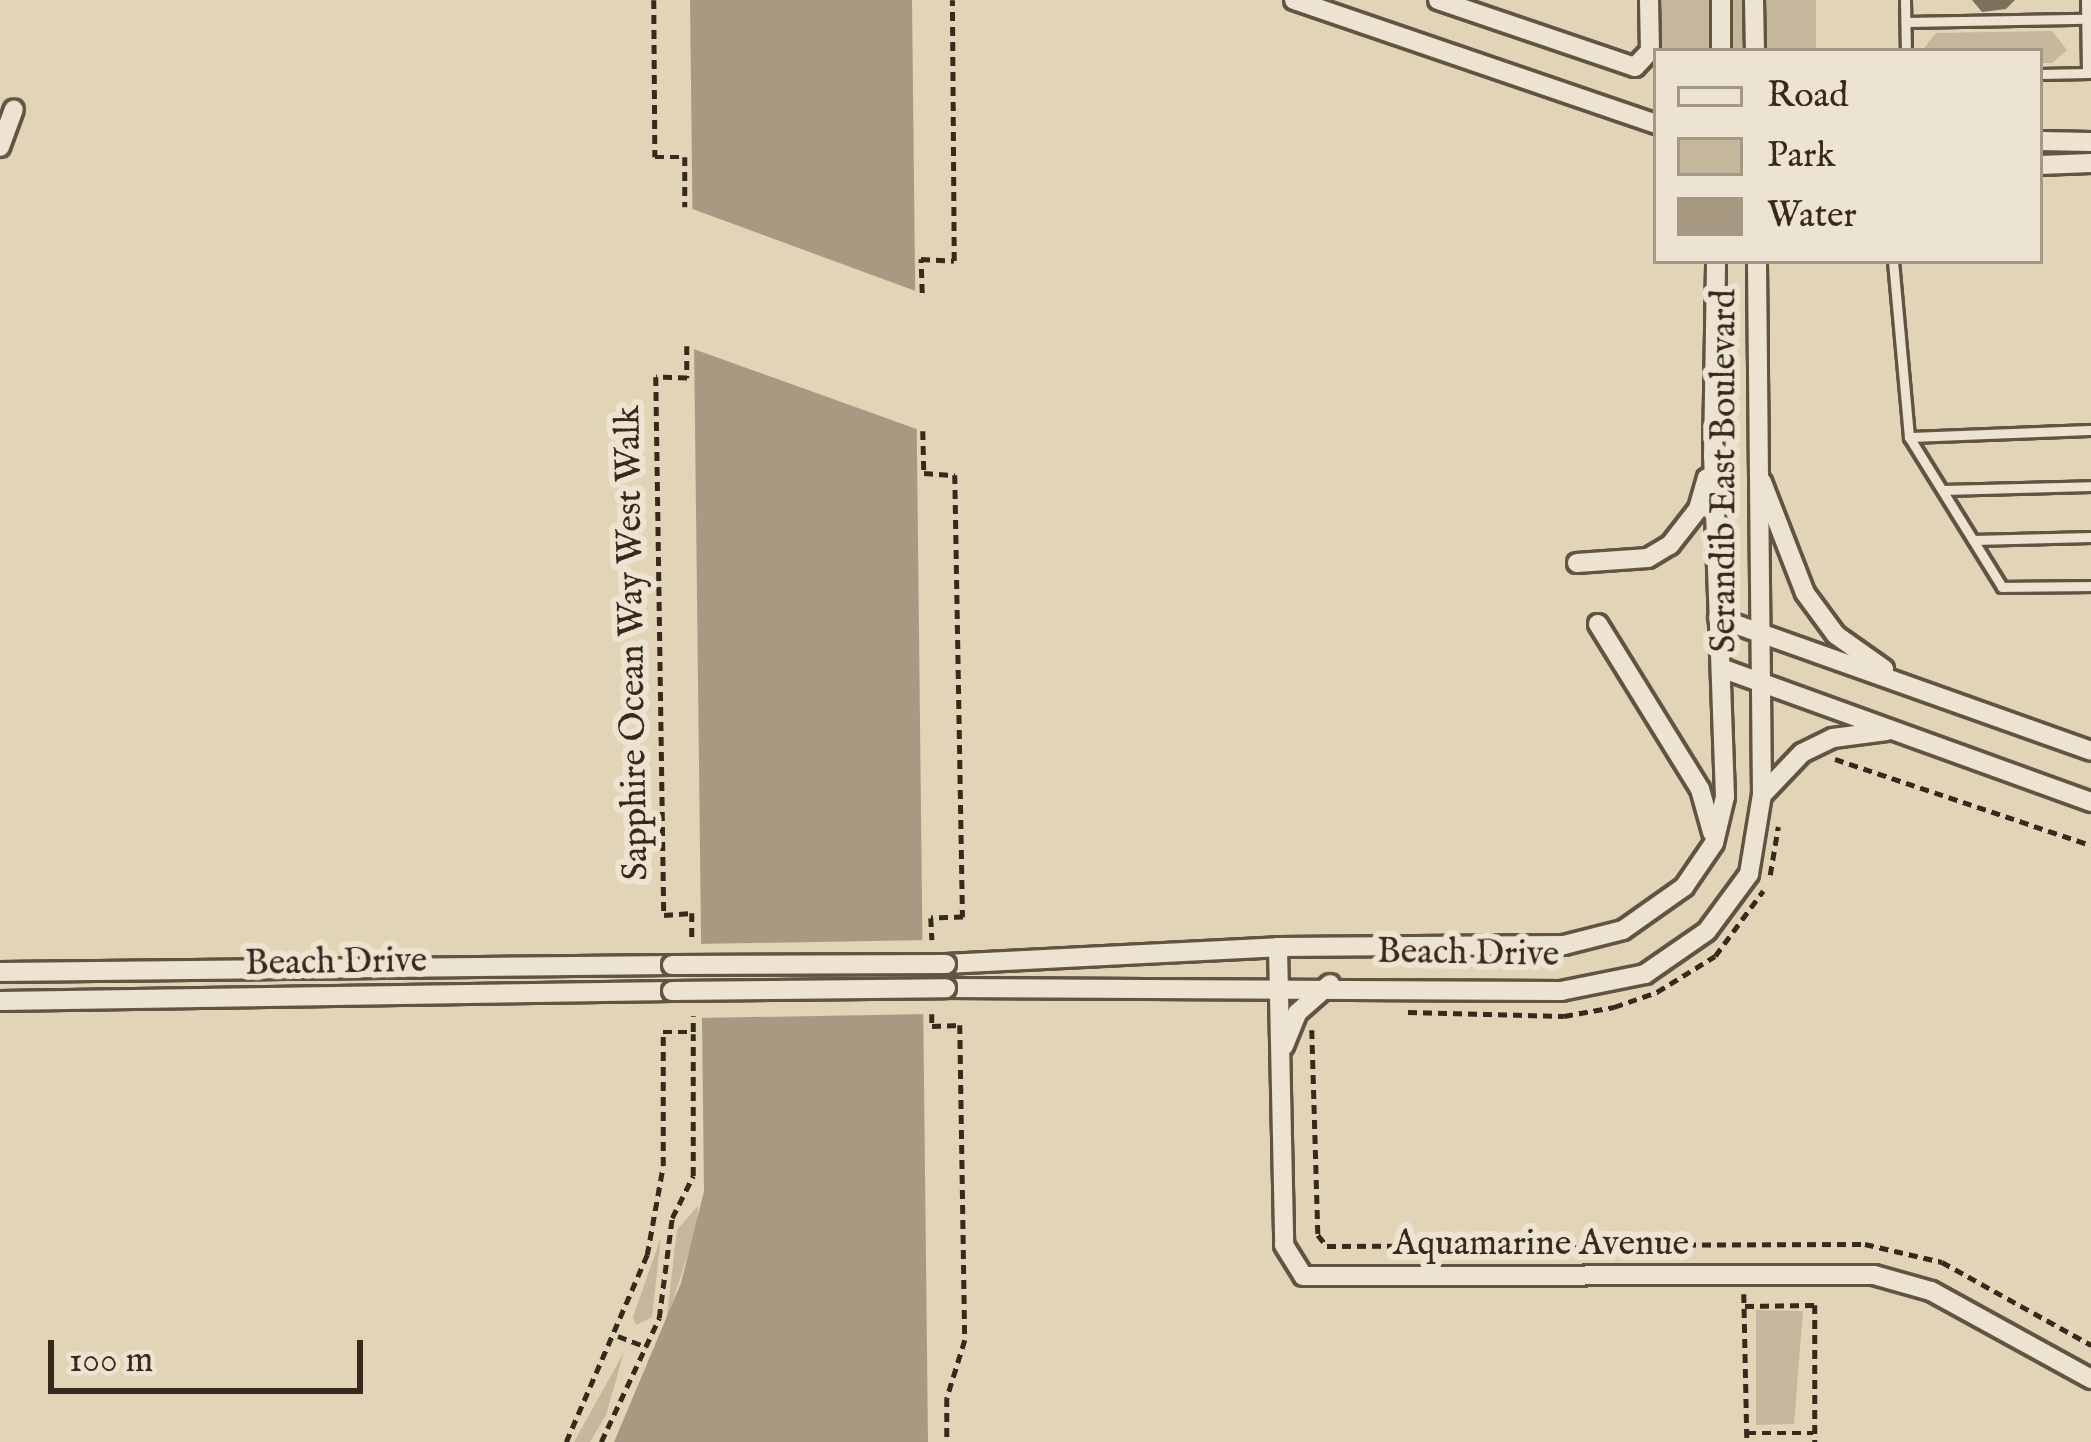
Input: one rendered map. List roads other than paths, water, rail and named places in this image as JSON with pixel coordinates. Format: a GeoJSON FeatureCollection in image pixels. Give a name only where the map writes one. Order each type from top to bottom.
{"type":"FeatureCollection","features":[{"type":"Feature","properties":{"kind":"street"},"geometry":{"type":"LineString","coordinates":[[1294,0],[1653,123]]}},
{"type":"Feature","properties":{"kind":"street"},"geometry":{"type":"LineString","coordinates":[[1438,0],[1634,67],[1650,51],[1649,0]]}},
{"type":"Feature","properties":{"kind":"street"},"geometry":{"type":"LineString","coordinates":[[1720,0],[1721,48]]}},
{"type":"Feature","properties":{"kind":"street"},"geometry":{"type":"LineString","coordinates":[[1754,0],[1755,48]]}},
{"type":"Feature","properties":{"kind":"street"},"geometry":{"type":"LineString","coordinates":[[0,147],[14,109]]}},
{"type":"Feature","properties":{"kind":"street"},"geometry":{"type":"LineString","coordinates":[[2043,141],[2091,142]]}},
{"type":"Feature","properties":{"kind":"street"},"geometry":{"type":"LineString","coordinates":[[2043,165],[2091,163]]}},
{"type":"Feature","properties":{"kind":"street","name":"Serandib East Boulevard"},"geometry":{"type":"LineString","coordinates":[[1716,264],[1713,457],[1721,668]]}},
{"type":"Feature","properties":{"kind":"street","name":"Serandib East Boulevard"},"geometry":{"type":"LineString","coordinates":[[1757,264],[1759,681]]}},
{"type":"Feature","properties":{"kind":"street"},"geometry":{"type":"LineString","coordinates":[[1577,563],[1648,558],[1670,545],[1698,509],[1713,457]]}},
{"type":"Feature","properties":{"kind":"street"},"geometry":{"type":"LineString","coordinates":[[1757,466],[1804,592],[1836,634],[1901,682]]}},
{"type":"Feature","properties":{"kind":"street"},"geometry":{"type":"LineString","coordinates":[[1718,617],[2091,751]]}},
{"type":"Feature","properties":{"kind":"street"},"geometry":{"type":"LineString","coordinates":[[1598,624],[1700,789],[1714,843]]}},
{"type":"Feature","properties":{"kind":"street"},"geometry":{"type":"LineString","coordinates":[[1721,668],[2091,802]]}},
{"type":"Feature","properties":{"kind":"street","name":"Beach Drive"},"geometry":{"type":"LineString","coordinates":[[0,971],[946,964],[1278,947],[1534,947],[1600,939],[1658,910],[1714,843],[1725,797],[1721,668]]}},
{"type":"Feature","properties":{"kind":"street","name":"Beach Drive"},"geometry":{"type":"LineString","coordinates":[[0,1001],[1330,985],[1561,991],[1645,974],[1706,931],[1739,888],[1759,838],[1759,681]]}},
{"type":"Feature","properties":{"kind":"street"},"geometry":{"type":"LineString","coordinates":[[1762,795],[1802,753],[1833,738],[1898,730]]}},
{"type":"Feature","properties":{"kind":"street","name":"Aquamarine Avenue"},"geometry":{"type":"LineString","coordinates":[[1278,947],[1284,1245],[1303,1276],[1903,1280],[2091,1379]]}},
{"type":"Feature","properties":{"kind":"street"},"geometry":{"type":"LineString","coordinates":[[1280,1057],[1297,1013],[1330,985]]}},
{"type":"Feature","properties":{"kind":"lane"},"geometry":{"type":"LineString","coordinates":[[1905,0],[1906,48]]}},
{"type":"Feature","properties":{"kind":"lane"},"geometry":{"type":"LineString","coordinates":[[2043,74],[2089,73],[2086,0]]}},
{"type":"Feature","properties":{"kind":"lane"},"geometry":{"type":"LineString","coordinates":[[1906,22],[2086,19]]}},
{"type":"Feature","properties":{"kind":"lane"},"geometry":{"type":"LineString","coordinates":[[1893,264],[1910,437],[1973,540],[2002,587],[2091,586]]}},
{"type":"Feature","properties":{"kind":"lane"},"geometry":{"type":"LineString","coordinates":[[1910,437],[2091,430]]}},
{"type":"Feature","properties":{"kind":"lane"},"geometry":{"type":"LineString","coordinates":[[1943,490],[2091,486]]}},
{"type":"Feature","properties":{"kind":"lane"},"geometry":{"type":"LineString","coordinates":[[1973,540],[2091,537]]}},
{"type":"Feature","properties":{"kind":"water"},"geometry":{"type":"Polygon","coordinates":[[[690,0],[912,0],[928,1442],[614,1442],[681,1283],[704,1191],[690,0]]]}}]}
